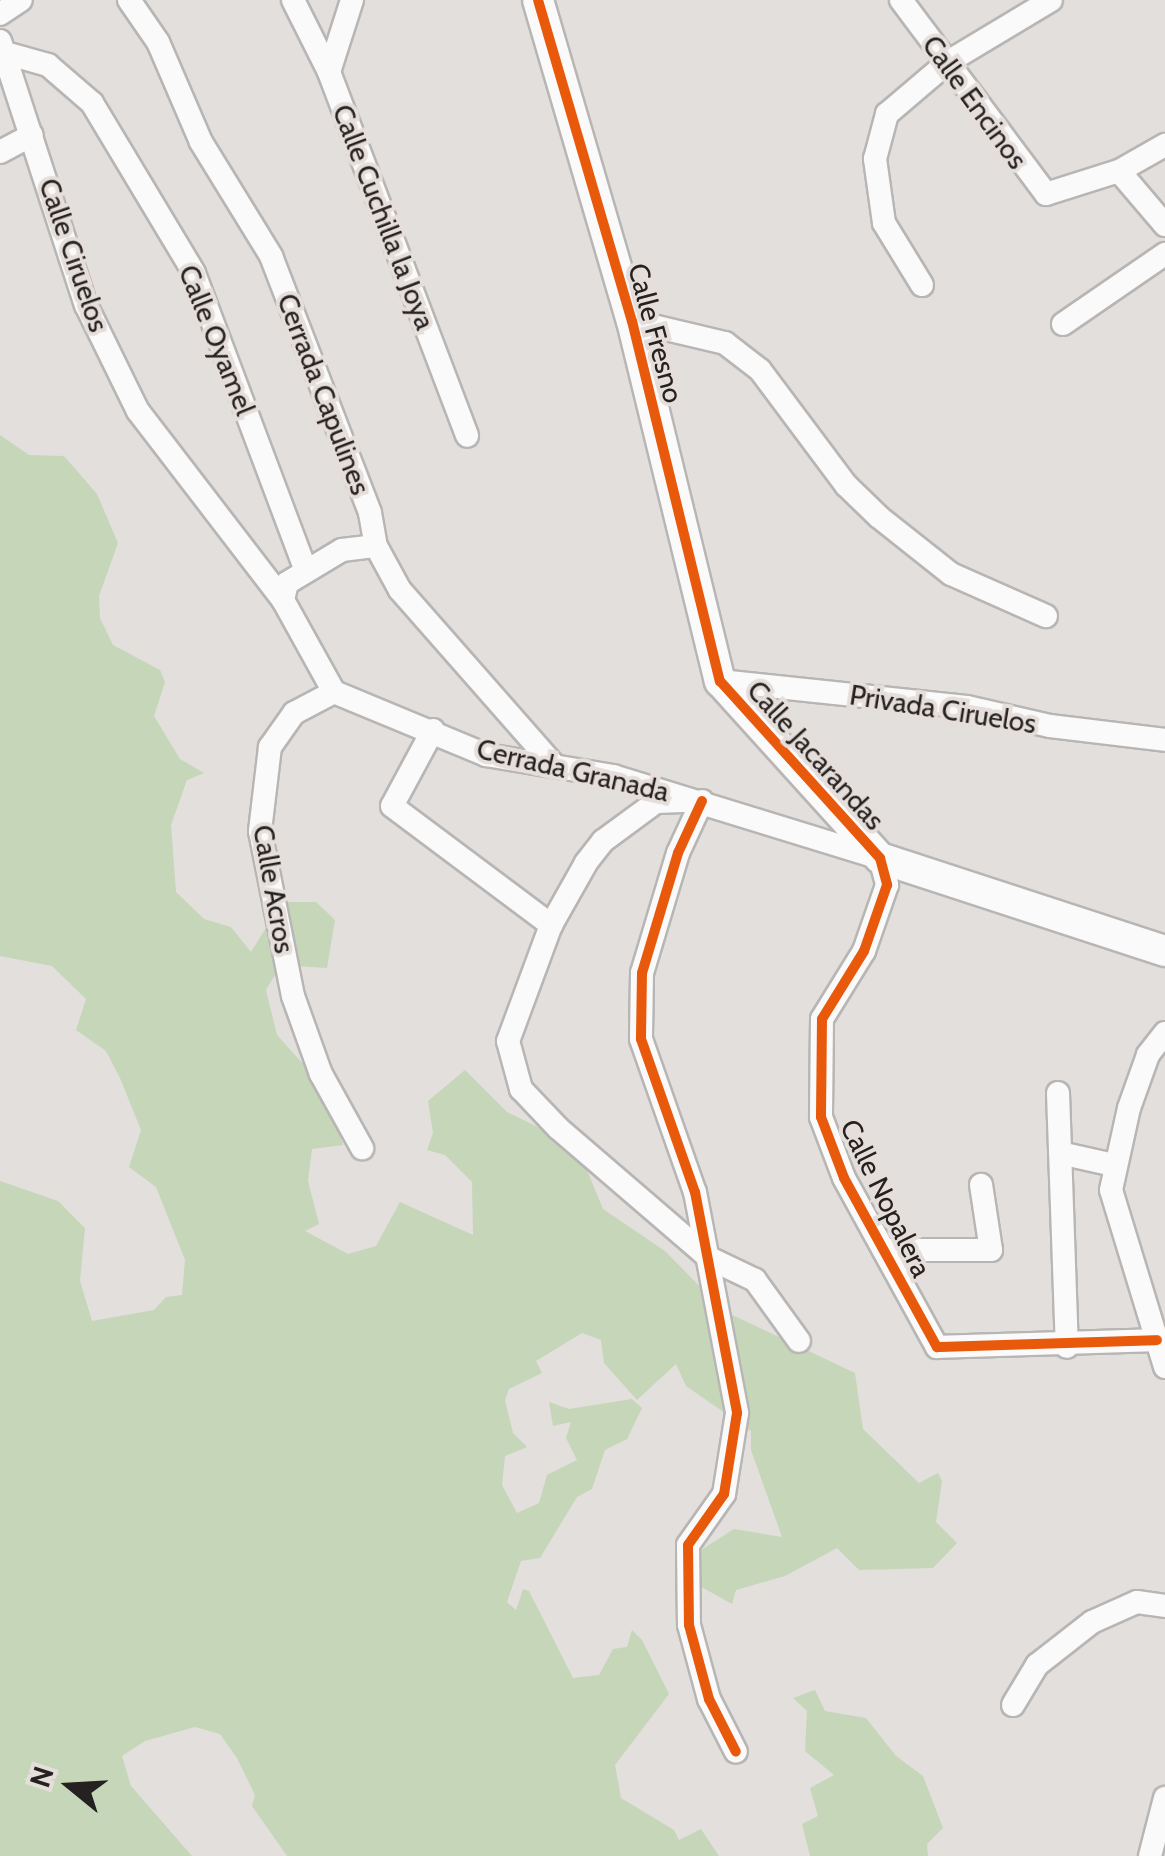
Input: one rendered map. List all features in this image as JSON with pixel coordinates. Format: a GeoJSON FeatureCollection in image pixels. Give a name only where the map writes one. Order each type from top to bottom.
{"type":"FeatureCollection","features":[{"type":"Feature","properties":{"kind":"street"},"geometry":{"type":"LineString","coordinates":[[0,14],[21,0]]}},
{"type":"Feature","properties":{"kind":"street","name":"Cerrada Capulines"},"geometry":{"type":"LineString","coordinates":[[129,0],[158,42],[202,142],[272,256],[370,513],[376,546],[400,590],[552,764]]}},
{"type":"Feature","properties":{"kind":"street","name":"Calle Cuchilla la Joya"},"geometry":{"type":"LineString","coordinates":[[294,0],[329,72],[467,436]]}},
{"type":"Feature","properties":{"kind":"street"},"geometry":{"type":"LineString","coordinates":[[329,72],[352,0]]}},
{"type":"Feature","properties":{"kind":"street","name":"Calle Fresno"},"geometry":{"type":"LineString","coordinates":[[538,0],[632,321],[720,681]]}},
{"type":"Feature","properties":{"kind":"street","name":"Calle Encinos"},"geometry":{"type":"LineString","coordinates":[[901,0],[1039,190],[1056,192],[1119,171],[1165,145]]}},
{"type":"Feature","properties":{"kind":"street"},"geometry":{"type":"LineString","coordinates":[[922,285],[884,223],[875,158],[886,114],[948,62],[1051,0]]}},
{"type":"Feature","properties":{"kind":"street","name":"Calle Ciruelos"},"geometry":{"type":"LineString","coordinates":[[4,48],[86,305],[138,411],[282,600]]}},
{"type":"Feature","properties":{"kind":"street","name":"Calle Oyamel"},"geometry":{"type":"LineString","coordinates":[[4,48],[48,65],[92,103],[194,273],[306,572]]}},
{"type":"Feature","properties":{"kind":"street"},"geometry":{"type":"LineString","coordinates":[[0,152],[32,135]]}},
{"type":"Feature","properties":{"kind":"street"},"geometry":{"type":"LineString","coordinates":[[1119,171],[1165,225]]}},
{"type":"Feature","properties":{"kind":"street"},"geometry":{"type":"LineString","coordinates":[[1063,324],[1165,254]]}},
{"type":"Feature","properties":{"kind":"street"},"geometry":{"type":"LineString","coordinates":[[632,321],[726,343],[760,370],[846,485],[879,517],[952,574],[1046,616]]}},
{"type":"Feature","properties":{"kind":"street"},"geometry":{"type":"LineString","coordinates":[[334,692],[282,600],[287,583],[342,550],[376,546]]}},
{"type":"Feature","properties":{"kind":"street","name":"Privada Ciruelos"},"geometry":{"type":"LineString","coordinates":[[720,681],[967,707],[1050,726],[1165,740]]}},
{"type":"Feature","properties":{"kind":"street","name":"Calle Jacarandas"},"geometry":{"type":"LineString","coordinates":[[720,681],[880,858]]}},
{"type":"Feature","properties":{"kind":"street","name":"Cerrada Granada"},"geometry":{"type":"LineString","coordinates":[[334,692],[486,755],[552,764],[702,801]]}},
{"type":"Feature","properties":{"kind":"street","name":"Calle Acros"},"geometry":{"type":"LineString","coordinates":[[334,692],[294,713],[270,747],[260,831],[293,996],[321,1074],[362,1148]]}},
{"type":"Feature","properties":{"kind":"street"},"geometry":{"type":"LineString","coordinates":[[433,730],[392,806],[551,925]]}},
{"type":"Feature","properties":{"kind":"street"},"geometry":{"type":"LineString","coordinates":[[736,1752],[721,1726],[688,1625],[688,1545],[724,1494],[737,1412],[708,1258],[695,1192],[640,1039],[642,973],[678,854],[702,801],[656,802],[603,841],[551,925],[508,1042],[521,1088],[708,1258],[755,1280],[799,1341]]}},
{"type":"Feature","properties":{"kind":"street","name":"Calle Jacarandas"},"geometry":{"type":"LineString","coordinates":[[702,801],[1165,952]]}},
{"type":"Feature","properties":{"kind":"street","name":"Calle Nopalera"},"geometry":{"type":"LineString","coordinates":[[880,858],[887,885],[864,951],[822,1018],[821,1117],[844,1178],[937,1347],[1067,1347],[1156,1340]]}},
{"type":"Feature","properties":{"kind":"street"},"geometry":{"type":"LineString","coordinates":[[1165,1032],[1148,1055],[1114,1165],[1111,1190],[1165,1367]]}},
{"type":"Feature","properties":{"kind":"street"},"geometry":{"type":"LineString","coordinates":[[1058,1093],[1067,1347]]}},
{"type":"Feature","properties":{"kind":"street"},"geometry":{"type":"LineString","coordinates":[[1060,1152],[1114,1165]]}},
{"type":"Feature","properties":{"kind":"street"},"geometry":{"type":"LineString","coordinates":[[884,1250],[991,1250],[981,1186]]}},
{"type":"Feature","properties":{"kind":"street"},"geometry":{"type":"LineString","coordinates":[[1012,1705],[1037,1664],[1092,1622],[1137,1602],[1165,1606]]}},
{"type":"Feature","properties":{"kind":"street"},"geometry":{"type":"LineString","coordinates":[[1150,1856],[1165,1798]]}},
{"type":"Feature","properties":{"kind":"green space"},"geometry":{"type":"Polygon","coordinates":[[[0,435],[29,455],[64,456],[97,494],[118,543],[99,596],[100,618],[113,645],[160,670],[165,682],[154,716],[180,759],[204,773],[187,780],[171,825],[176,892],[204,919],[231,927],[251,952],[282,902],[316,902],[335,920],[327,968],[281,965],[266,990],[277,1035],[330,1094],[343,1145],[312,1149],[308,1181],[319,1224],[305,1231],[348,1254],[376,1246],[400,1202],[473,1235],[472,1182],[445,1155],[427,1150],[433,1133],[428,1101],[465,1070],[507,1112],[577,1146],[603,1209],[665,1251],[724,1311],[855,1373],[863,1429],[919,1483],[938,1473],[942,1481],[936,1522],[957,1543],[933,1568],[859,1570],[837,1548],[785,1576],[736,1590],[732,1604],[696,1584],[684,1561],[734,1529],[782,1537],[751,1450],[751,1431],[686,1386],[676,1364],[637,1400],[604,1363],[601,1340],[582,1333],[536,1361],[542,1373],[509,1389],[505,1400],[513,1433],[527,1447],[505,1456],[502,1485],[517,1513],[539,1503],[547,1475],[577,1460],[566,1438],[571,1422],[553,1426],[549,1402],[569,1409],[632,1399],[642,1408],[627,1439],[605,1450],[592,1489],[577,1497],[540,1558],[521,1561],[507,1602],[516,1610],[523,1589],[529,1591],[573,1678],[599,1675],[613,1649],[627,1647],[632,1630],[642,1640],[669,1694],[615,1765],[621,1798],[674,1830],[679,1840],[701,1829],[719,1856],[287,1856],[252,1806],[255,1795],[220,1734],[195,1727],[145,1741],[122,1756],[131,1786],[192,1856],[0,1856],[0,1181],[58,1201],[85,1228],[80,1281],[92,1321],[154,1310],[166,1297],[182,1295],[185,1260],[156,1187],[129,1167],[141,1130],[120,1078],[106,1051],[76,1030],[86,999],[52,966],[0,956],[0,435]]]}},
{"type":"Feature","properties":{"kind":"green space"},"geometry":{"type":"Polygon","coordinates":[[[815,1690],[825,1711],[866,1718],[896,1756],[923,1776],[943,1828],[927,1844],[928,1856],[810,1856],[802,1824],[818,1816],[810,1788],[834,1775],[805,1751],[807,1711],[793,1698],[815,1690]]]}},
{"type":"Feature","properties":{"kind":"cycle path"},"geometry":{"type":"LineString","coordinates":[[538,0],[632,321],[720,681],[880,858],[887,885],[864,951],[822,1019],[821,1117],[844,1178],[937,1347],[1157,1340]]}},
{"type":"Feature","properties":{"kind":"cycle path"},"geometry":{"type":"LineString","coordinates":[[702,801],[678,853],[642,973],[641,1039],[695,1192],[737,1413],[724,1494],[688,1545],[689,1625],[709,1699],[736,1752]]}}]}
